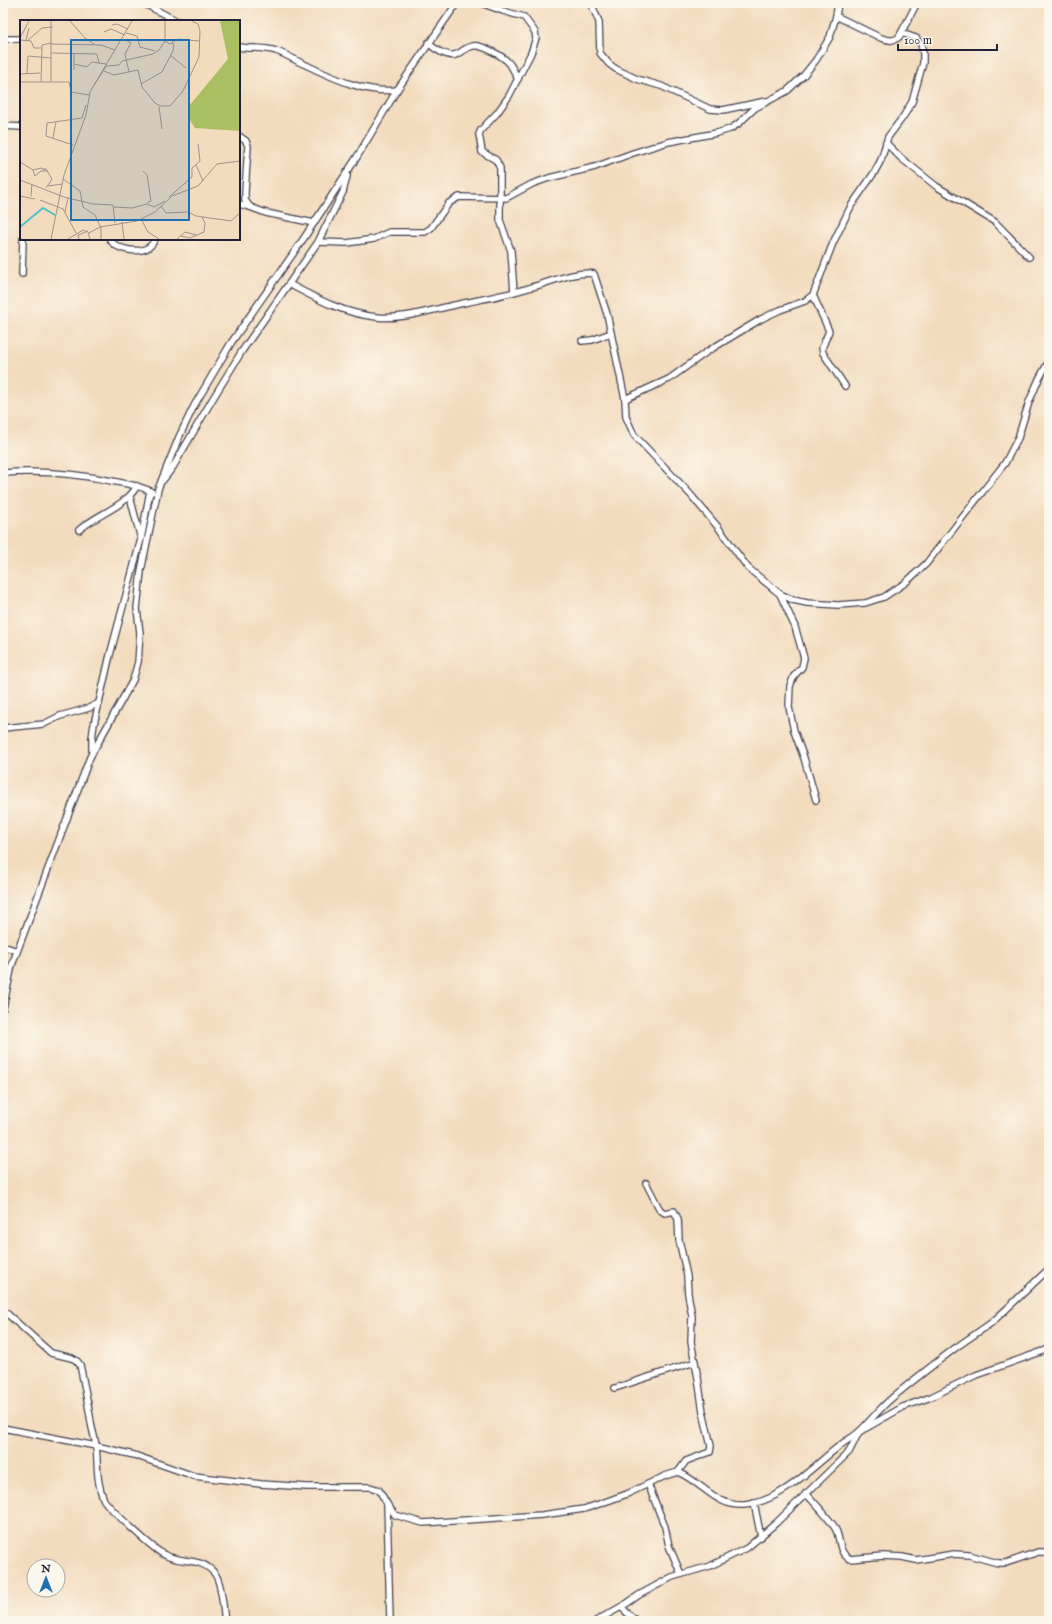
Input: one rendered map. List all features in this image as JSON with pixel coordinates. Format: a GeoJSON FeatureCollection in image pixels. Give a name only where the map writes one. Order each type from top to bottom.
{"type":"FeatureCollection","features":[{"type":"Feature","properties":{"kind":"street"},"geometry":{"type":"LineString","coordinates":[[143,3],[175,20]]}},
{"type":"Feature","properties":{"kind":"street"},"geometry":{"type":"LineString","coordinates":[[3,1008],[12,965],[92,752],[133,680],[138,662],[140,633],[137,609],[141,571],[156,496],[179,437],[194,406],[231,343],[348,172],[397,90],[457,3]]}},
{"type":"Feature","properties":{"kind":"street"},"geometry":{"type":"LineString","coordinates":[[481,3],[524,17],[535,32],[536,38],[531,53],[518,79],[497,113],[483,127],[479,134],[482,152],[496,160],[500,168],[500,220],[511,251],[514,292]]}},
{"type":"Feature","properties":{"kind":"street"},"geometry":{"type":"LineString","coordinates":[[591,3],[595,9],[599,22],[600,53],[609,64],[616,69],[637,79],[661,86],[710,109],[731,109],[772,100]]}},
{"type":"Feature","properties":{"kind":"street"},"geometry":{"type":"LineString","coordinates":[[318,242],[347,243],[374,239],[389,232],[425,232],[431,228],[449,203],[459,197],[470,196],[500,199],[506,198],[532,184],[549,178],[595,167],[668,142],[717,133],[730,129],[738,124],[755,108],[772,100],[790,88],[816,60],[830,36],[838,3]]}},
{"type":"Feature","properties":{"kind":"street"},"geometry":{"type":"LineString","coordinates":[[836,16],[861,30],[888,41],[895,40],[901,33],[917,3]]}},
{"type":"Feature","properties":{"kind":"street"},"geometry":{"type":"LineString","coordinates":[[625,399],[669,379],[708,351],[761,319],[780,310],[805,302],[813,295],[833,243],[851,206],[874,173],[881,160],[891,132],[912,102],[923,63],[923,53],[921,44],[916,38],[901,33]]}},
{"type":"Feature","properties":{"kind":"street"},"geometry":{"type":"LineString","coordinates":[[3,39],[20,39]]}},
{"type":"Feature","properties":{"kind":"street"},"geometry":{"type":"LineString","coordinates":[[428,43],[439,51],[452,55],[458,55],[474,45],[486,49],[502,57],[508,62],[518,79]]}},
{"type":"Feature","properties":{"kind":"street"},"geometry":{"type":"LineString","coordinates":[[240,47],[264,48],[276,51],[321,72],[368,90],[384,92],[397,90]]}},
{"type":"Feature","properties":{"kind":"street"},"geometry":{"type":"LineString","coordinates":[[3,126],[20,127]]}},
{"type":"Feature","properties":{"kind":"street"},"geometry":{"type":"LineString","coordinates":[[240,137],[246,141],[248,146],[245,200],[250,207]]}},
{"type":"Feature","properties":{"kind":"street"},"geometry":{"type":"LineString","coordinates":[[886,143],[901,158],[936,186],[995,222],[1029,257]]}},
{"type":"Feature","properties":{"kind":"street"},"geometry":{"type":"LineString","coordinates":[[160,484],[173,467],[236,361],[268,312],[318,242],[343,192],[348,172]]}},
{"type":"Feature","properties":{"kind":"street"},"geometry":{"type":"LineString","coordinates":[[240,204],[266,213],[314,223]]}},
{"type":"Feature","properties":{"kind":"street"},"geometry":{"type":"LineString","coordinates":[[22,274],[23,240]]}},
{"type":"Feature","properties":{"kind":"street"},"geometry":{"type":"LineString","coordinates":[[110,240],[112,244],[119,248],[141,250],[149,247],[154,240]]}},
{"type":"Feature","properties":{"kind":"street"},"geometry":{"type":"LineString","coordinates":[[289,284],[335,307],[384,318],[420,313],[514,292],[585,273],[594,274],[600,290],[611,333],[625,399],[626,417],[635,437],[690,494],[718,527],[748,568],[780,594],[793,600],[806,603],[838,605],[865,603],[884,597],[905,583],[926,564],[1005,463],[1018,438],[1029,402],[1049,361]]}},
{"type":"Feature","properties":{"kind":"street"},"geometry":{"type":"LineString","coordinates":[[813,295],[828,331],[822,348],[823,353],[845,386]]}},
{"type":"Feature","properties":{"kind":"street"},"geometry":{"type":"LineString","coordinates":[[582,341],[592,340],[611,333]]}},
{"type":"Feature","properties":{"kind":"street"},"geometry":{"type":"LineString","coordinates":[[3,473],[55,472],[84,476],[137,486],[150,491],[156,496]]}},
{"type":"Feature","properties":{"kind":"street"},"geometry":{"type":"LineString","coordinates":[[79,530],[94,518],[130,496],[137,486]]}},
{"type":"Feature","properties":{"kind":"street"},"geometry":{"type":"LineString","coordinates":[[92,752],[92,733],[110,655],[142,539],[150,491]]}},
{"type":"Feature","properties":{"kind":"street"},"geometry":{"type":"LineString","coordinates":[[130,496],[142,539],[146,546]]}},
{"type":"Feature","properties":{"kind":"street"},"geometry":{"type":"LineString","coordinates":[[780,594],[795,627],[804,658],[802,667],[794,676],[790,686],[789,707],[794,732],[804,758],[816,800]]}},
{"type":"Feature","properties":{"kind":"street"},"geometry":{"type":"LineString","coordinates":[[3,728],[44,724],[60,716],[89,708],[99,703]]}},
{"type":"Feature","properties":{"kind":"street"},"geometry":{"type":"LineString","coordinates":[[3,946],[17,951]]}},
{"type":"Feature","properties":{"kind":"street"},"geometry":{"type":"LineString","coordinates":[[3,1428],[96,1446],[152,1461],[194,1476],[261,1484],[307,1487],[370,1487],[379,1490],[395,1515],[423,1523],[492,1519],[584,1509],[678,1472],[686,1461],[710,1452],[711,1449],[703,1412],[691,1338],[692,1316],[688,1294],[687,1276],[678,1240],[677,1214],[674,1211],[665,1213],[660,1210],[646,1182]]}},
{"type":"Feature","properties":{"kind":"street"},"geometry":{"type":"LineString","coordinates":[[596,1621],[672,1577],[710,1566],[747,1548],[761,1537],[849,1452],[860,1432],[872,1416],[932,1366],[990,1323],[1049,1269]]}},
{"type":"Feature","properties":{"kind":"street"},"geometry":{"type":"LineString","coordinates":[[3,1310],[51,1353],[72,1358],[80,1365],[96,1446],[97,1473],[104,1500],[116,1514],[161,1553],[172,1558],[196,1561],[208,1567],[216,1575],[222,1599],[225,1621]]}},
{"type":"Feature","properties":{"kind":"street"},"geometry":{"type":"LineString","coordinates":[[678,1472],[687,1476],[715,1498],[725,1503],[743,1505],[754,1504],[779,1493],[860,1432],[903,1407],[932,1398],[976,1375],[1049,1349]]}},
{"type":"Feature","properties":{"kind":"street"},"geometry":{"type":"LineString","coordinates":[[615,1388],[695,1362]]}},
{"type":"Feature","properties":{"kind":"street"},"geometry":{"type":"LineString","coordinates":[[648,1484],[665,1527],[669,1546],[681,1574]]}},
{"type":"Feature","properties":{"kind":"street"},"geometry":{"type":"LineString","coordinates":[[806,1493],[835,1528],[841,1550],[846,1557],[850,1559],[882,1556],[902,1557],[907,1560],[916,1560],[954,1554],[970,1555],[998,1563],[1038,1552],[1049,1552]]}},
{"type":"Feature","properties":{"kind":"street"},"geometry":{"type":"LineString","coordinates":[[387,1504],[390,1621]]}},
{"type":"Feature","properties":{"kind":"street"},"geometry":{"type":"LineString","coordinates":[[754,1504],[761,1537]]}},
{"type":"Feature","properties":{"kind":"street"},"geometry":{"type":"LineString","coordinates":[[621,1607],[636,1621]]}}]}
